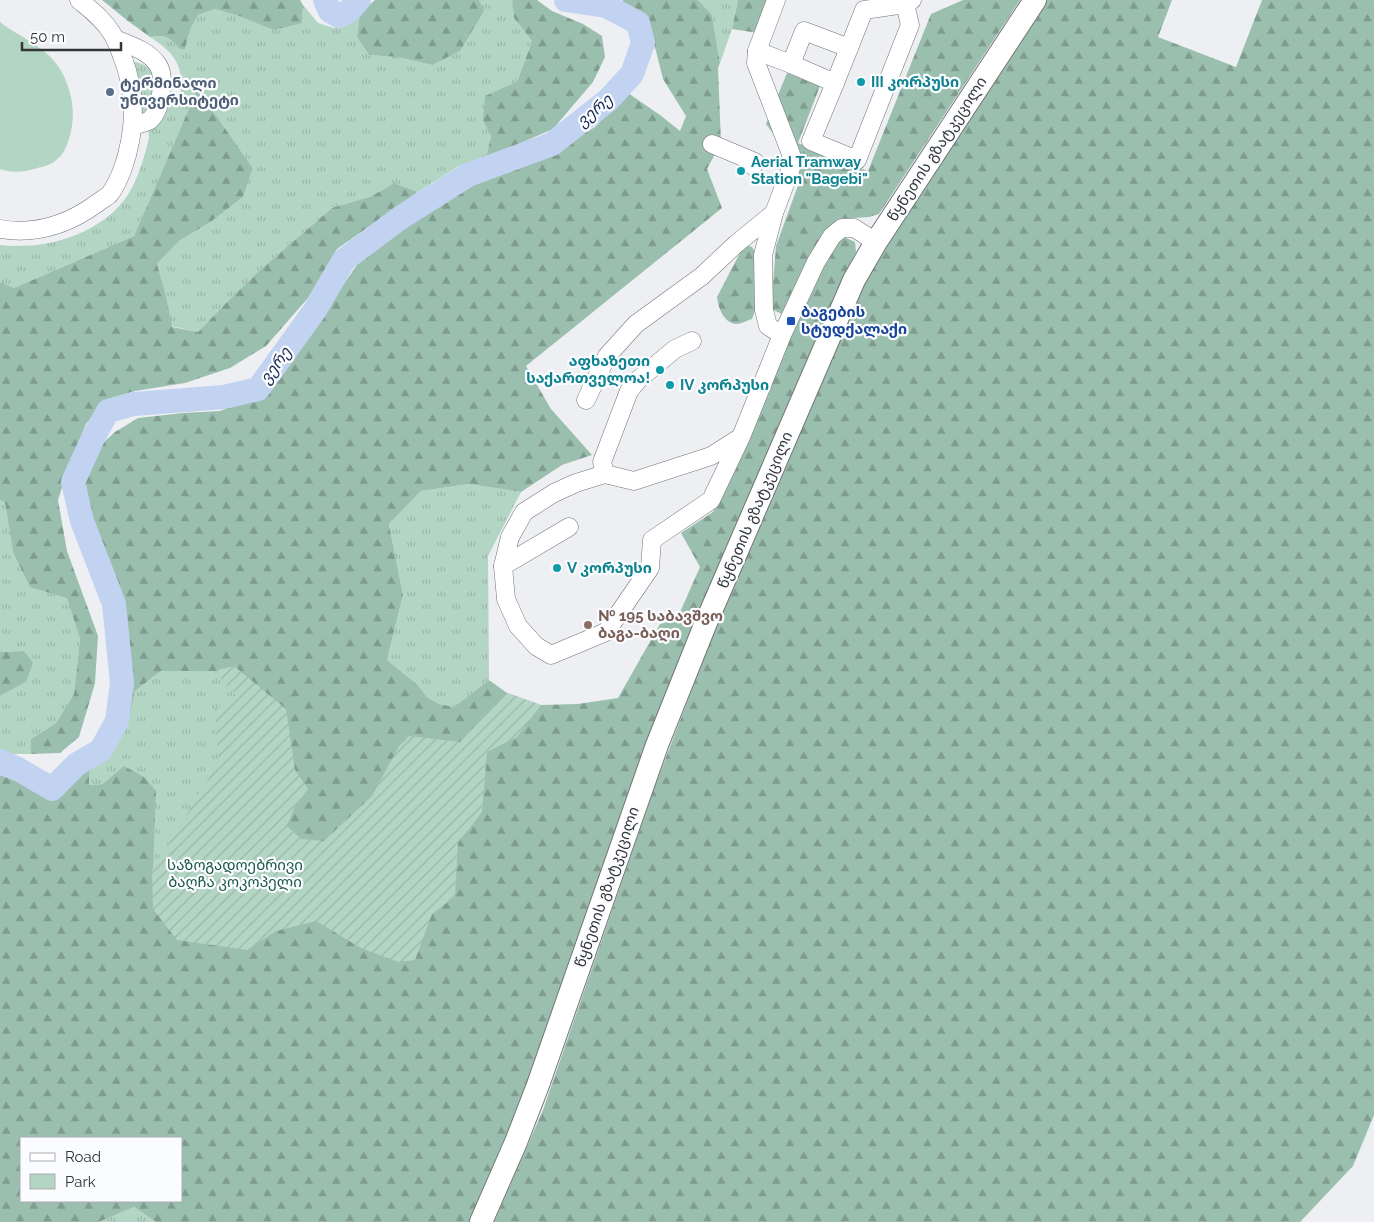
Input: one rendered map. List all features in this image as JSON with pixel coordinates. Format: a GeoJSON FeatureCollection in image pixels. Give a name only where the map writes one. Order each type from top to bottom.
{"type":"FeatureCollection","features":[{"type":"Feature","properties":{"kind":"main road","name":"წყნეთის გზატკეცილი"},"geometry":{"type":"LineString","coordinates":[[481,1222],[516,1142],[538,1085],[658,745],[705,625],[851,288],[876,242],[1035,0]]}},
{"type":"Feature","properties":{"kind":"street"},"geometry":{"type":"LineString","coordinates":[[0,229],[14,231],[33,230],[41,222],[71,220],[109,194],[127,156],[132,136],[134,104],[127,68],[115,39],[100,17],[79,0]]}},
{"type":"Feature","properties":{"kind":"street"},"geometry":{"type":"LineString","coordinates":[[776,0],[757,51],[756,63],[791,154],[791,168],[774,213],[763,255],[764,310],[768,326],[782,335]]}},
{"type":"Feature","properties":{"kind":"street"},"geometry":{"type":"LineString","coordinates":[[909,2],[910,25],[857,160],[810,141],[849,48],[864,10],[909,2]]}},
{"type":"Feature","properties":{"kind":"street"},"geometry":{"type":"LineString","coordinates":[[790,64],[804,31],[849,48]]}},
{"type":"Feature","properties":{"kind":"street"},"geometry":{"type":"LineString","coordinates":[[115,39],[149,55],[159,66],[163,82],[156,109],[148,121],[139,124]]}},
{"type":"Feature","properties":{"kind":"street"},"geometry":{"type":"LineString","coordinates":[[757,51],[835,83]]}},
{"type":"Feature","properties":{"kind":"street"},"geometry":{"type":"LineString","coordinates":[[716,144],[755,162],[753,166]]}},
{"type":"Feature","properties":{"kind":"street"},"geometry":{"type":"LineString","coordinates":[[586,400],[607,356],[636,324],[702,276],[736,244],[774,213]]}},
{"type":"Feature","properties":{"kind":"street"},"geometry":{"type":"LineString","coordinates":[[741,437],[711,456],[634,481],[605,474],[576,483],[554,493],[524,512],[510,537],[503,566],[506,599],[518,626],[536,646],[551,655],[606,632],[650,568],[652,540],[711,500],[741,437],[782,335],[816,262],[832,236],[842,228],[854,228],[876,242]]}},
{"type":"Feature","properties":{"kind":"street"},"geometry":{"type":"LineString","coordinates":[[605,474],[602,462],[629,391],[639,379],[675,349],[692,341]]}},
{"type":"Feature","properties":{"kind":"street"},"geometry":{"type":"LineString","coordinates":[[503,566],[569,527]]}},
{"type":"Feature","properties":{"kind":"green space"},"geometry":{"type":"Polygon","coordinates":[[[102,0],[300,0],[303,5],[302,23],[274,30],[242,17],[215,9],[198,15],[190,30],[185,49],[180,49],[167,38],[160,36],[150,37],[102,0]]]}},
{"type":"Feature","properties":{"kind":"green space"},"geometry":{"type":"Polygon","coordinates":[[[375,0],[479,0],[484,11],[460,51],[432,65],[397,57],[369,55],[357,37],[360,13],[375,0]]]}},
{"type":"Feature","properties":{"kind":"green space"},"geometry":{"type":"Polygon","coordinates":[[[479,0],[512,0],[514,18],[532,41],[517,82],[483,121],[491,136],[486,158],[459,166],[418,192],[394,183],[372,196],[332,208],[260,270],[198,332],[171,326],[166,295],[157,264],[179,241],[212,221],[243,197],[253,168],[197,90],[134,236],[14,288],[0,282],[0,245],[38,245],[76,235],[109,215],[123,202],[133,186],[144,157],[152,123],[169,94],[180,95],[181,75],[176,60],[165,48],[150,37],[163,37],[170,40],[180,49],[185,49],[190,30],[198,15],[215,9],[242,17],[302,23],[303,5],[318,23],[334,28],[360,13],[357,37],[369,55],[397,57],[432,65],[483,11],[479,0]]]}},
{"type":"Feature","properties":{"kind":"green space"},"geometry":{"type":"Polygon","coordinates":[[[512,0],[537,0],[552,11],[583,24],[602,36],[605,57],[593,82],[553,129],[486,158],[491,136],[483,121],[485,96],[517,82],[532,41],[514,18],[512,0]]]}},
{"type":"Feature","properties":{"kind":"green space"},"geometry":{"type":"Polygon","coordinates":[[[622,0],[698,0],[712,15],[720,63],[718,68],[721,143],[707,169],[722,208],[526,366],[551,409],[592,455],[562,465],[521,492],[469,484],[421,491],[389,524],[403,595],[387,660],[418,685],[427,697],[439,704],[454,707],[489,680],[507,693],[541,705],[578,704],[618,698],[660,624],[677,619],[700,567],[681,533],[713,512],[772,383],[796,320],[832,246],[844,237],[855,242],[856,252],[847,269],[670,698],[514,1129],[474,1222],[156,1222],[134,1207],[99,1222],[0,1222],[0,775],[22,783],[64,777],[91,763],[106,750],[123,717],[131,676],[122,611],[93,527],[83,484],[93,452],[115,432],[138,418],[220,411],[271,391],[359,262],[428,208],[482,179],[543,157],[595,127],[628,93],[680,131],[686,116],[663,79],[648,29],[622,0]],[[161,671],[135,691],[131,711],[105,759],[89,772],[89,785],[103,784],[124,766],[144,777],[156,791],[153,869],[218,763],[215,708],[238,697],[214,671],[161,671]]]}},
{"type":"Feature","properties":{"kind":"green space"},"geometry":{"type":"Polygon","coordinates":[[[698,0],[738,0],[732,29],[720,63],[712,15],[698,0]]]}},
{"type":"Feature","properties":{"kind":"green space"},"geometry":{"type":"Polygon","coordinates":[[[738,0],[769,0],[758,33],[732,29],[738,0]]]}},
{"type":"Feature","properties":{"kind":"green space"},"geometry":{"type":"Polygon","coordinates":[[[963,0],[1020,0],[879,214],[869,217],[838,219],[812,259],[784,315],[771,309],[776,246],[800,180],[785,150],[766,124],[787,73],[820,86],[798,143],[868,171],[931,14],[963,0]]]}},
{"type":"Feature","properties":{"kind":"green space"},"geometry":{"type":"Polygon","coordinates":[[[1043,0],[1172,0],[1158,37],[1236,67],[1262,0],[1374,0],[1374,1115],[1353,1166],[1300,1222],[494,1222],[543,1110],[656,783],[734,581],[852,299],[1043,0]]]}},
{"type":"Feature","properties":{"kind":"green space"},"geometry":{"type":"Polygon","coordinates":[[[0,22],[48,54],[60,69],[71,95],[73,114],[71,133],[67,145],[61,155],[50,164],[26,171],[13,172],[0,169],[0,22]]]}},
{"type":"Feature","properties":{"kind":"green space"},"geometry":{"type":"Polygon","coordinates":[[[129,61],[137,62],[148,68],[153,76],[154,82],[150,106],[142,117],[129,61]]]}},
{"type":"Feature","properties":{"kind":"green space"},"geometry":{"type":"Polygon","coordinates":[[[197,90],[253,168],[243,197],[212,221],[179,241],[157,264],[166,295],[172,327],[198,332],[260,270],[332,208],[372,196],[394,183],[418,192],[337,249],[308,298],[266,346],[230,368],[185,383],[135,391],[108,399],[86,424],[58,500],[67,551],[98,636],[95,683],[79,737],[60,753],[31,754],[31,739],[56,723],[74,694],[80,639],[67,598],[30,587],[13,552],[5,503],[0,500],[0,282],[14,288],[134,236],[197,90]]]}},
{"type":"Feature","properties":{"kind":"green space"},"geometry":{"type":"Polygon","coordinates":[[[747,245],[752,247],[755,252],[756,308],[752,319],[737,324],[725,318],[720,310],[717,297],[743,247],[747,245]]]}},
{"type":"Feature","properties":{"kind":"green space"},"geometry":{"type":"Polygon","coordinates":[[[469,484],[521,492],[488,556],[489,680],[454,707],[439,704],[427,697],[418,685],[387,660],[403,595],[389,524],[421,491],[469,484]]]}},
{"type":"Feature","properties":{"kind":"green space"},"geometry":{"type":"Polygon","coordinates":[[[0,500],[5,503],[13,552],[67,597],[80,639],[74,694],[56,723],[31,739],[31,754],[6,754],[0,752],[0,696],[26,682],[24,651],[0,652],[0,500]]]}},
{"type":"Feature","properties":{"kind":"green space"},"geometry":{"type":"Polygon","coordinates":[[[24,651],[33,663],[26,682],[0,696],[0,652],[24,651]]]}},
{"type":"Feature","properties":{"kind":"green space","name":"საზოგადოებრივი ბაღჩა კოკოპელი"},"geometry":{"type":"Polygon","coordinates":[[[234,666],[286,709],[295,770],[308,789],[295,806],[287,826],[301,839],[324,841],[372,796],[399,746],[409,736],[460,742],[507,693],[541,705],[517,737],[487,752],[482,812],[458,843],[455,897],[432,914],[415,960],[398,962],[361,948],[316,921],[276,931],[247,950],[177,940],[153,909],[152,870],[218,763],[215,708],[238,697],[214,671],[234,666]]]}},
{"type":"Feature","properties":{"kind":"green space"},"geometry":{"type":"Polygon","coordinates":[[[161,671],[214,671],[238,697],[215,708],[218,763],[152,870],[103,784],[89,785],[89,772],[105,759],[131,711],[135,691],[161,671]]]}},
{"type":"Feature","properties":{"kind":"green space"},"geometry":{"type":"Polygon","coordinates":[[[134,1207],[156,1222],[99,1222],[134,1207]]]}},
{"type":"Feature","properties":{"kind":"waterway","name":"ვერე"},"geometry":{"type":"LineString","coordinates":[[325,0],[330,11],[339,16],[349,11],[359,0]]}},
{"type":"Feature","properties":{"kind":"waterway","name":"ვერე"},"geometry":{"type":"LineString","coordinates":[[0,761],[52,789],[77,764],[101,750],[117,721],[122,683],[114,604],[82,521],[73,482],[93,438],[108,411],[134,404],[224,397],[258,389],[315,310],[344,260],[400,218],[468,175],[552,144],[608,100],[632,74],[643,43],[638,23],[606,6],[566,0]]}},
{"type":"Feature","properties":{"kind":"place","name":"III კორპუსი"},"geometry":{"type":"Point","coordinates":[861,82]}},
{"type":"Feature","properties":{"kind":"place","name":"ტერმინალი უნივერსიტეტი"},"geometry":{"type":"Point","coordinates":[110,92]}},
{"type":"Feature","properties":{"kind":"place","name":"Aerial Tramway Station \"Bagebi\""},"geometry":{"type":"Point","coordinates":[741,171]}},
{"type":"Feature","properties":{"kind":"place","name":"ბაგების სტუდქალაქი"},"geometry":{"type":"Point","coordinates":[791,321]}},
{"type":"Feature","properties":{"kind":"place","name":"აფხაზეთი საქართველოა!"},"geometry":{"type":"Point","coordinates":[660,370]}},
{"type":"Feature","properties":{"kind":"place","name":"IV კორპუსი"},"geometry":{"type":"Point","coordinates":[670,385]}},
{"type":"Feature","properties":{"kind":"place","name":"V კორპუსი"},"geometry":{"type":"Point","coordinates":[557,568]}},
{"type":"Feature","properties":{"kind":"place","name":"№ 195 საბავშვო ბაგა-ბაღი"},"geometry":{"type":"Point","coordinates":[588,625]}}]}
